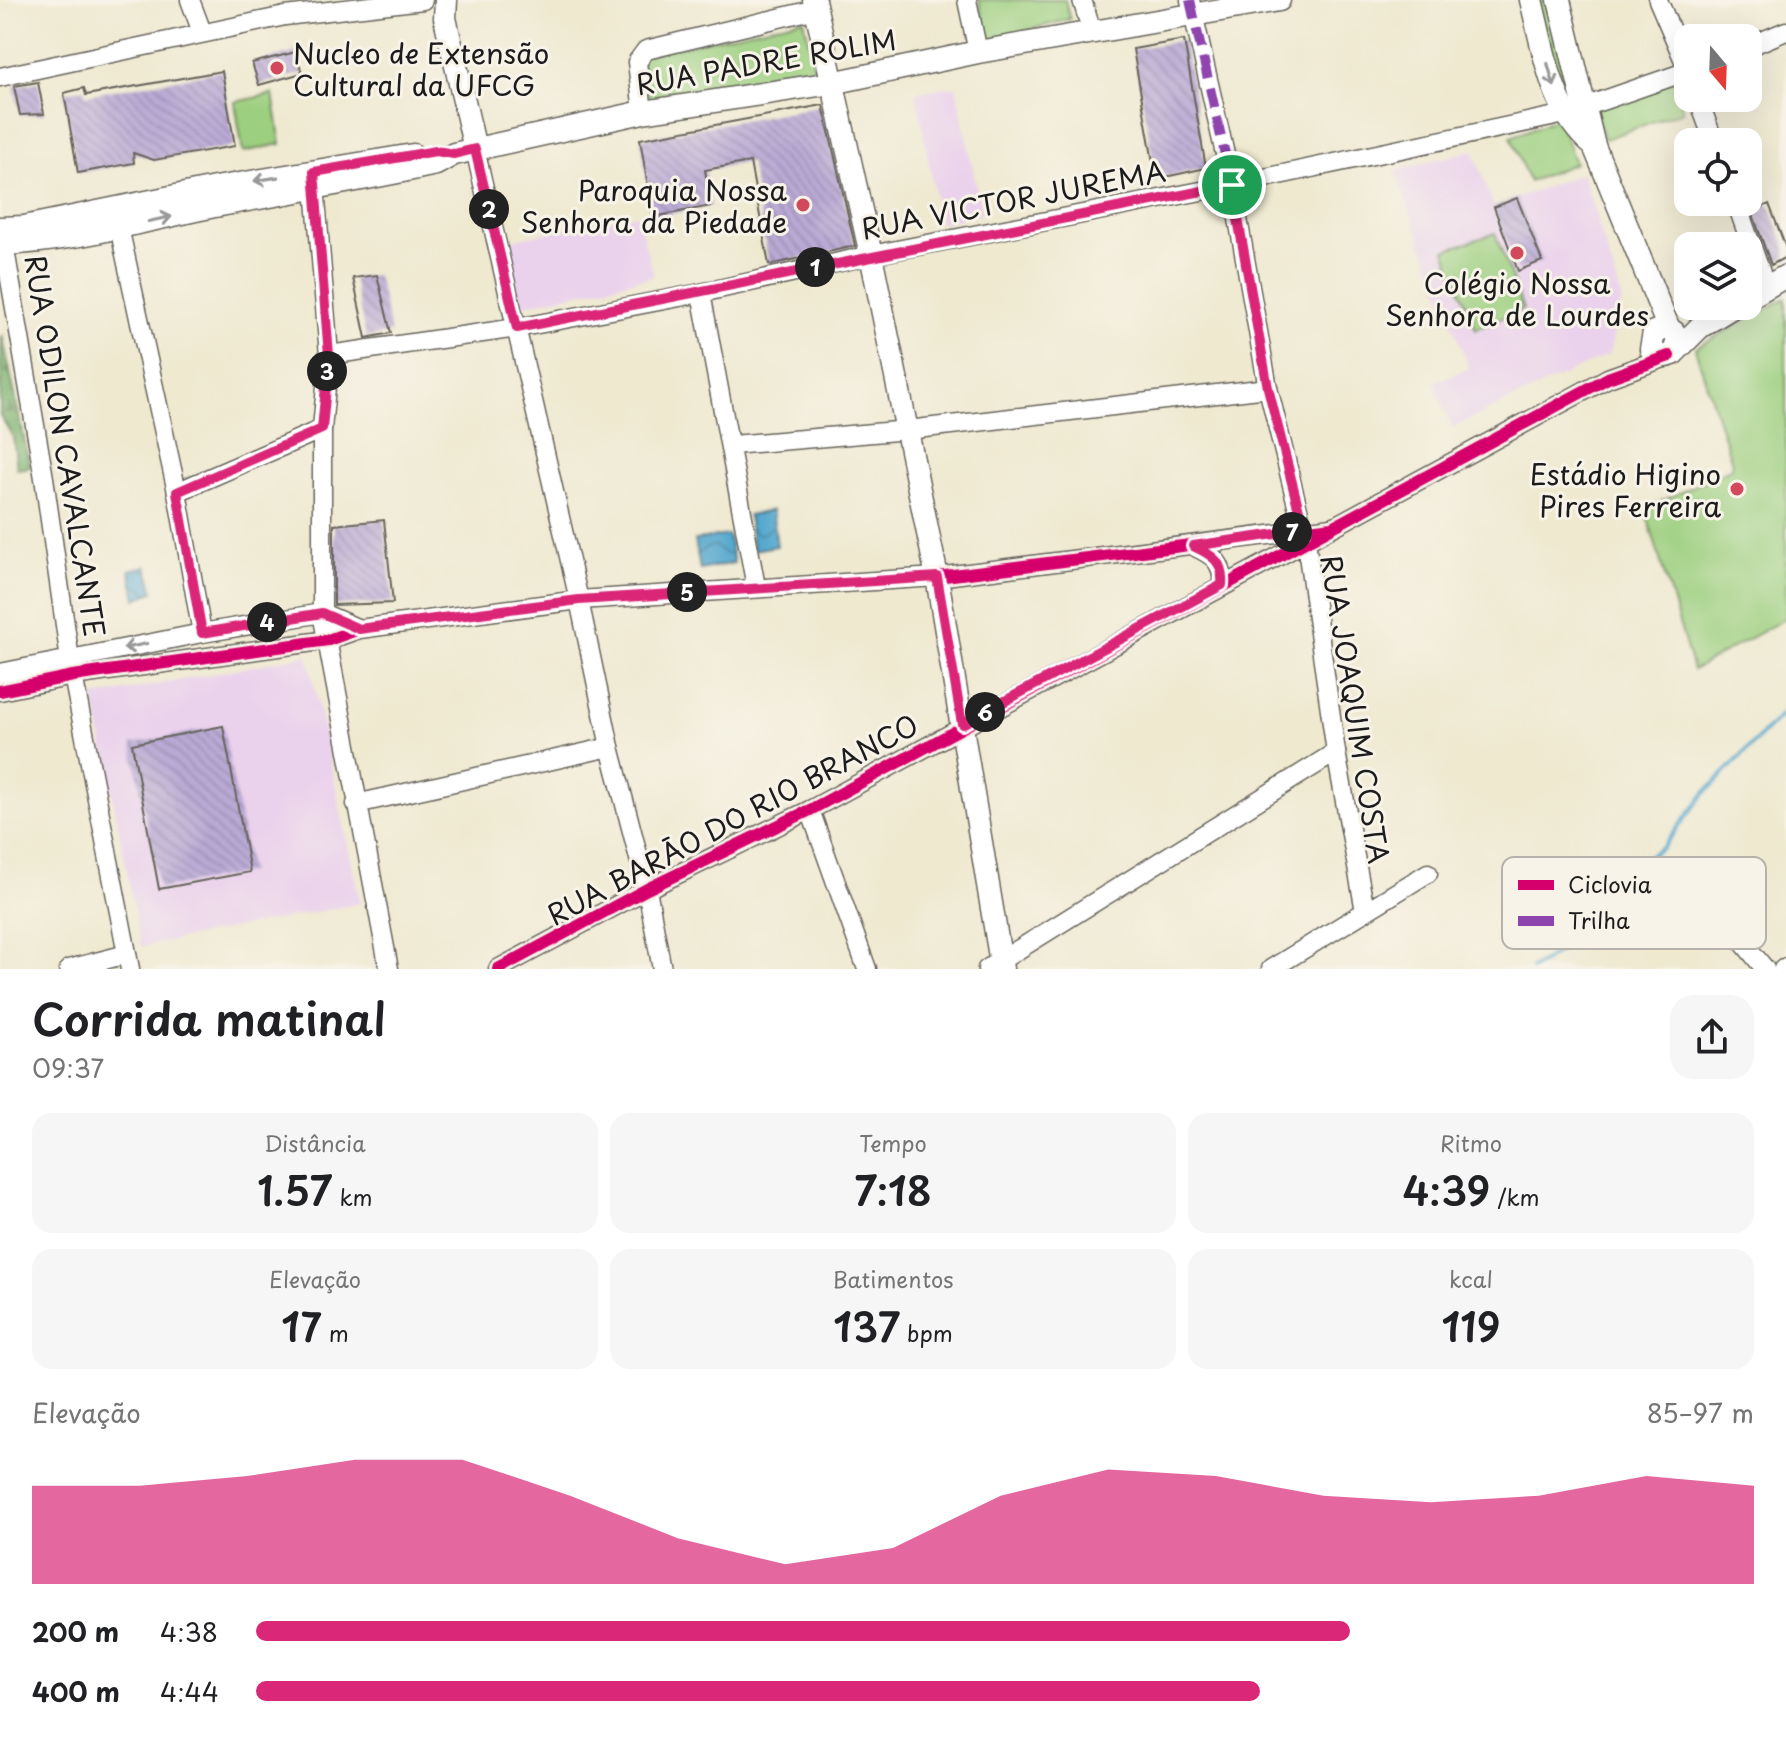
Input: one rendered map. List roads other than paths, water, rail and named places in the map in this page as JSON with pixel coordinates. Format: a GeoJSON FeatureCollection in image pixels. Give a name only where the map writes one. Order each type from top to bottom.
{"type":"FeatureCollection","features":[{"type":"Feature","properties":{"kind":"main road","name":"RUA PADRE ROLIM"},"geometry":{"type":"LineString","coordinates":[[314,181],[436,164],[464,152],[643,112],[832,83],[1092,32],[1191,7],[1279,0]]}},
{"type":"Feature","properties":{"kind":"main road"},"geometry":{"type":"LineString","coordinates":[[1531,0],[1565,114],[1594,146]]}},
{"type":"Feature","properties":{"kind":"main road"},"geometry":{"type":"LineString","coordinates":[[1559,0],[1587,106],[1594,146],[1650,289],[1664,343],[1711,320]]}},
{"type":"Feature","properties":{"kind":"main road"},"geometry":{"type":"LineString","coordinates":[[436,3],[464,152]]}},
{"type":"Feature","properties":{"kind":"main road"},"geometry":{"type":"LineString","coordinates":[[815,4],[871,255],[937,577],[962,724],[996,966]]}},
{"type":"Feature","properties":{"kind":"main road"},"geometry":{"type":"LineString","coordinates":[[1,232],[119,227],[314,181]]}},
{"type":"Feature","properties":{"kind":"main road"},"geometry":{"type":"LineString","coordinates":[[1,232],[215,188],[314,181]]}},
{"type":"Feature","properties":{"kind":"street"},"geometry":{"type":"LineString","coordinates":[[190,0],[202,32]]}},
{"type":"Feature","properties":{"kind":"street"},"geometry":{"type":"LineString","coordinates":[[967,0],[978,52]]}},
{"type":"Feature","properties":{"kind":"street"},"geometry":{"type":"LineString","coordinates":[[1082,0],[1092,32]]}},
{"type":"Feature","properties":{"kind":"street"},"geometry":{"type":"LineString","coordinates":[[1658,0],[1674,37]]}},
{"type":"Feature","properties":{"kind":"street"},"geometry":{"type":"LineString","coordinates":[[0,77],[202,32],[283,8],[391,1],[436,3]]}},
{"type":"Feature","properties":{"kind":"street"},"geometry":{"type":"LineString","coordinates":[[643,112],[637,62],[646,50],[815,4]]}},
{"type":"Feature","properties":{"kind":"street","name":"RUA JOAQUIM COSTA"},"geometry":{"type":"LineString","coordinates":[[1191,7],[1232,185],[1268,388],[1305,536],[1336,752],[1365,911]]}},
{"type":"Feature","properties":{"kind":"street"},"geometry":{"type":"LineString","coordinates":[[1762,41],[1786,31]]}},
{"type":"Feature","properties":{"kind":"street"},"geometry":{"type":"LineString","coordinates":[[1587,106],[1674,75]]}},
{"type":"Feature","properties":{"kind":"street","name":"RUA VICTOR JUREMA"},"geometry":{"type":"LineString","coordinates":[[329,355],[517,328],[701,293],[871,255],[1232,185],[1565,114]]}},
{"type":"Feature","properties":{"kind":"street"},"geometry":{"type":"LineString","coordinates":[[464,152],[517,328],[610,747],[647,889],[662,969]]}},
{"type":"Feature","properties":{"kind":"street"},"geometry":{"type":"LineString","coordinates":[[314,181],[329,355],[322,429],[322,613],[389,969]]}},
{"type":"Feature","properties":{"kind":"street"},"geometry":{"type":"LineString","coordinates":[[1741,216],[1767,287]]}},
{"type":"Feature","properties":{"kind":"street"},"geometry":{"type":"LineString","coordinates":[[119,227],[177,492],[202,633]]}},
{"type":"Feature","properties":{"kind":"street","name":"RUA ODILON CAVALCANTE"},"geometry":{"type":"LineString","coordinates":[[1,232],[44,478],[71,668],[129,962]]}},
{"type":"Feature","properties":{"kind":"street"},"geometry":{"type":"LineString","coordinates":[[701,293],[732,445],[756,587]]}},
{"type":"Feature","properties":{"kind":"street","name":"RUA BARĀO DO RIO BRANCO"},"geometry":{"type":"LineString","coordinates":[[498,969],[647,889],[810,810],[1222,576],[1305,536],[1332,527],[1608,378],[1664,343]]}},
{"type":"Feature","properties":{"kind":"street"},"geometry":{"type":"LineString","coordinates":[[732,445],[908,430],[1268,388]]}},
{"type":"Feature","properties":{"kind":"street"},"geometry":{"type":"LineString","coordinates":[[177,492],[322,429]]}},
{"type":"Feature","properties":{"kind":"street"},"geometry":{"type":"LineString","coordinates":[[0,673],[170,662],[328,640],[359,629],[579,600],[937,577],[1247,538],[1305,536]]}},
{"type":"Feature","properties":{"kind":"street"},"geometry":{"type":"LineString","coordinates":[[1193,546],[1209,553],[1222,576],[1247,538]]}},
{"type":"Feature","properties":{"kind":"street"},"geometry":{"type":"LineString","coordinates":[[0,691],[165,640],[202,633],[322,613],[359,629]]}},
{"type":"Feature","properties":{"kind":"street"},"geometry":{"type":"LineString","coordinates":[[165,640],[170,662]]}},
{"type":"Feature","properties":{"kind":"street"},"geometry":{"type":"LineString","coordinates":[[356,804],[610,747]]}},
{"type":"Feature","properties":{"kind":"street"},"geometry":{"type":"LineString","coordinates":[[996,966],[1336,752]]}},
{"type":"Feature","properties":{"kind":"street"},"geometry":{"type":"LineString","coordinates":[[810,810],[867,969]]}},
{"type":"Feature","properties":{"kind":"street"},"geometry":{"type":"LineString","coordinates":[[1271,969],[1428,873]]}},
{"type":"Feature","properties":{"kind":"street"},"geometry":{"type":"LineString","coordinates":[[1749,949],[1765,969]]}},
{"type":"Feature","properties":{"kind":"street"},"geometry":{"type":"LineString","coordinates":[[69,969],[129,962]]}},
{"type":"Feature","properties":{"kind":"water"},"geometry":{"type":"Polygon","coordinates":[[[772,510],[777,546],[753,550],[748,516],[772,510]]]}},
{"type":"Feature","properties":{"kind":"water"},"geometry":{"type":"Polygon","coordinates":[[[728,535],[734,563],[700,570],[695,540],[728,535]]]}},
{"type":"Feature","properties":{"kind":"water"},"geometry":{"type":"Polygon","coordinates":[[[147,566],[154,592],[136,599],[130,570],[147,566]]]}},
{"type":"Feature","properties":{"kind":"waterway"},"geometry":{"type":"LineString","coordinates":[[1647,857],[1662,848],[1704,794],[1786,710]]}},
{"type":"Feature","properties":{"kind":"waterway"},"geometry":{"type":"LineString","coordinates":[[1532,969],[1563,949]]}},
{"type":"Feature","properties":{"kind":"place","name":"Nucleo de Extensão Cultural da UFCG"},"geometry":{"type":"Point","coordinates":[277,68]}},
{"type":"Feature","properties":{"kind":"place","name":"Paroquia Nossa Senhora da Piedade"},"geometry":{"type":"Point","coordinates":[803,205]}},
{"type":"Feature","properties":{"kind":"place","name":"Colégio Nossa Senhora de Lourdes"},"geometry":{"type":"Point","coordinates":[1517,253]}},
{"type":"Feature","properties":{"kind":"place","name":"Estádio Higino Pires Ferreira"},"geometry":{"type":"Point","coordinates":[1737,489]}}]}
